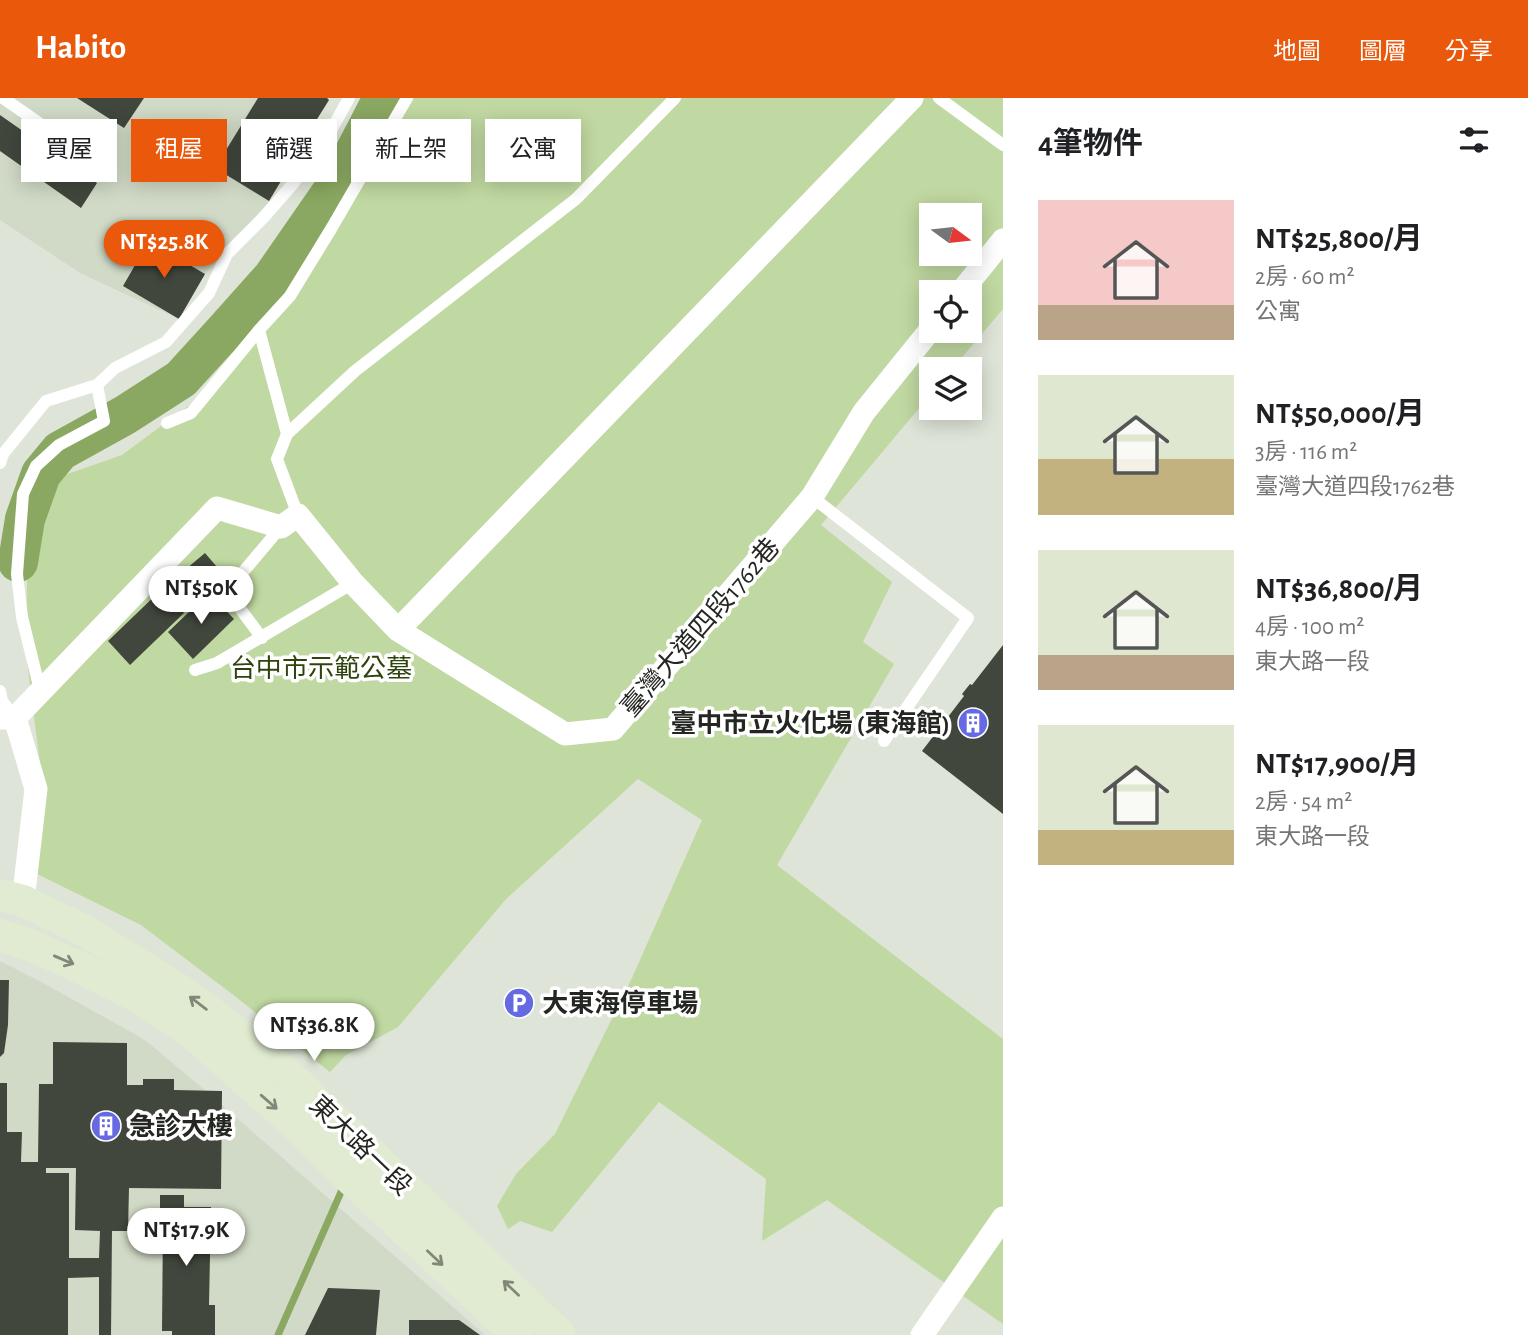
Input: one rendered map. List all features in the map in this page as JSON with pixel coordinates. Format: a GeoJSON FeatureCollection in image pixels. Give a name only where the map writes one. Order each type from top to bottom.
{"type":"FeatureCollection","features":[{"type":"Feature","properties":{"kind":"street"},"geometry":{"type":"LineString","coordinates":[[398,630],[912,98]]}},
{"type":"Feature","properties":{"kind":"street"},"geometry":{"type":"LineString","coordinates":[[971,280],[1003,240]]}},
{"type":"Feature","properties":{"kind":"street","name":"臺灣大道四段1762巷"},"geometry":{"type":"LineString","coordinates":[[289,521],[398,630],[565,734],[613,729],[819,503],[864,412],[920,343]]}},
{"type":"Feature","properties":{"kind":"street"},"geometry":{"type":"LineString","coordinates":[[11,898],[36,789],[8,718],[40,690],[217,509],[289,521]]}},
{"type":"Feature","properties":{"kind":"street","name":"東大路一段"},"geometry":{"type":"LineString","coordinates":[[11,898],[87,932],[185,993],[231,1027],[287,1073],[560,1335]]}},
{"type":"Feature","properties":{"kind":"street","name":"東大路一段"},"geometry":{"type":"LineString","coordinates":[[0,935],[75,965],[140,998],[186,1028],[295,1124],[517,1335]]}},
{"type":"Feature","properties":{"kind":"street"},"geometry":{"type":"LineString","coordinates":[[922,1335],[1003,1218]]}},
{"type":"Feature","properties":{"kind":"lane"},"geometry":{"type":"LineString","coordinates":[[3,98],[33,119]]}},
{"type":"Feature","properties":{"kind":"lane"},"geometry":{"type":"LineString","coordinates":[[0,463],[3,454],[46,401],[97,385],[115,368],[166,342],[209,293],[227,254],[264,217],[299,175],[329,134],[349,98]]}},
{"type":"Feature","properties":{"kind":"lane"},"geometry":{"type":"LineString","coordinates":[[167,423],[191,413],[290,296],[407,98]]}},
{"type":"Feature","properties":{"kind":"lane"},"geometry":{"type":"LineString","coordinates":[[262,638],[227,591],[289,521],[277,459],[288,434],[355,371],[576,199],[675,98]]}},
{"type":"Feature","properties":{"kind":"lane"},"geometry":{"type":"LineString","coordinates":[[939,98],[1003,145]]}},
{"type":"Feature","properties":{"kind":"lane"},"geometry":{"type":"LineString","coordinates":[[259,330],[288,434]]}},
{"type":"Feature","properties":{"kind":"lane"},"geometry":{"type":"LineString","coordinates":[[40,690],[22,617],[17,574],[23,494],[36,466],[59,445],[104,421],[97,385]]}},
{"type":"Feature","properties":{"kind":"lane"},"geometry":{"type":"LineString","coordinates":[[819,503],[968,618],[884,741]]}},
{"type":"Feature","properties":{"kind":"lane"},"geometry":{"type":"LineString","coordinates":[[195,670],[217,663],[353,583]]}},
{"type":"Feature","properties":{"kind":"lane"},"geometry":{"type":"LineString","coordinates":[[0,691],[8,718]]}},
{"type":"Feature","properties":{"kind":"shaded area"},"geometry":{"type":"Polygon","coordinates":[[[0,98],[329,100],[317,119],[241,119],[241,182],[281,182],[269,201],[205,274],[179,319],[80,273],[0,220],[0,98]]]}},
{"type":"Feature","properties":{"kind":"shaded area"},"geometry":{"type":"Polygon","coordinates":[[[0,961],[145,1040],[485,1335],[0,1335],[0,961]]]}},
{"type":"Feature","properties":{"kind":"green space","name":"台中市示範公墓"},"geometry":{"type":"Polygon","coordinates":[[[408,98],[1003,98],[1003,309],[982,334],[982,280],[919,280],[919,343],[974,343],[962,357],[919,357],[919,408],[821,525],[892,582],[863,642],[894,664],[777,865],[1003,1039],[1003,1324],[827,1200],[762,1241],[766,1179],[659,1102],[552,1232],[520,1221],[508,1229],[497,1206],[516,1174],[555,1134],[632,978],[702,820],[638,779],[506,899],[398,1027],[346,1055],[330,1072],[141,925],[31,871],[42,780],[26,653],[28,516],[59,477],[122,455],[203,395],[351,181],[471,182],[471,119],[394,119],[408,98]]]}},
{"type":"Feature","properties":{"kind":"building"},"geometry":{"type":"Polygon","coordinates":[[[77,98],[144,98],[124,128],[117,124],[117,119],[110,119],[77,98]]]}},
{"type":"Feature","properties":{"kind":"building"},"geometry":{"type":"Polygon","coordinates":[[[258,98],[329,100],[317,119],[245,119],[258,98]]]}},
{"type":"Feature","properties":{"kind":"building"},"geometry":{"type":"Polygon","coordinates":[[[0,115],[21,130],[21,166],[0,151],[0,115]]]}},
{"type":"Feature","properties":{"kind":"building"},"geometry":{"type":"Polygon","coordinates":[[[241,126],[241,182],[280,182],[269,201],[227,175],[227,148],[241,126]]]}},
{"type":"Feature","properties":{"kind":"building"},"geometry":{"type":"Polygon","coordinates":[[[44,182],[97,183],[81,208],[44,182]]]}},
{"type":"Feature","properties":{"kind":"building"},"geometry":{"type":"Polygon","coordinates":[[[149,241],[205,274],[179,319],[123,286],[149,241]]]}},
{"type":"Feature","properties":{"kind":"building"},"geometry":{"type":"Polygon","coordinates":[[[205,553],[217,567],[198,583],[186,569],[205,553]]]}},
{"type":"Feature","properties":{"kind":"building"},"geometry":{"type":"Polygon","coordinates":[[[162,589],[184,613],[130,665],[108,641],[162,589]]]}},
{"type":"Feature","properties":{"kind":"building"},"geometry":{"type":"Polygon","coordinates":[[[209,593],[234,619],[193,659],[168,632],[209,593]]]}},
{"type":"Feature","properties":{"kind":"building","name":"臺中市立火化場 (東海館)"},"geometry":{"type":"Polygon","coordinates":[[[1003,645],[1003,814],[922,751],[964,696],[962,694],[1003,645]]]}},
{"type":"Feature","properties":{"kind":"building"},"geometry":{"type":"Polygon","coordinates":[[[0,980],[9,980],[8,1025],[4,1053],[0,1057],[0,980]]]}},
{"type":"Feature","properties":{"kind":"building"},"geometry":{"type":"Polygon","coordinates":[[[53,1042],[127,1043],[127,1085],[143,1085],[143,1079],[174,1079],[174,1090],[222,1091],[221,1189],[129,1188],[128,1231],[112,1231],[111,1335],[99,1335],[99,1277],[68,1278],[68,1335],[0,1335],[0,1083],[7,1083],[7,1132],[22,1132],[21,1162],[38,1162],[39,1084],[53,1084],[53,1042]],[[46,1168],[46,1173],[69,1173],[69,1258],[99,1258],[100,1231],[75,1230],[76,1168],[46,1168]]]}},
{"type":"Feature","properties":{"kind":"building"},"geometry":{"type":"Polygon","coordinates":[[[160,1195],[184,1195],[184,1207],[211,1207],[209,1305],[215,1305],[215,1335],[172,1335],[172,1331],[162,1331],[163,1220],[160,1220],[160,1195]]]}},
{"type":"Feature","properties":{"kind":"building"},"geometry":{"type":"Polygon","coordinates":[[[328,1288],[380,1290],[376,1335],[305,1335],[328,1288]]]}},
{"type":"Feature","properties":{"kind":"building"},"geometry":{"type":"Polygon","coordinates":[[[409,1320],[459,1320],[480,1335],[409,1335],[409,1320]]]}},
{"type":"Feature","properties":{"kind":"waterway"},"geometry":{"type":"LineString","coordinates":[[18,562],[25,519],[41,474],[60,451],[125,415],[181,379],[223,333],[273,277],[341,179],[383,98]]}},
{"type":"Feature","properties":{"kind":"waterway"},"geometry":{"type":"LineString","coordinates":[[278,1335],[341,1192]]}},
{"type":"Feature","properties":{"kind":"place","name":"臺中市立火化場 (東海館)"},"geometry":{"type":"Point","coordinates":[973,723]}},
{"type":"Feature","properties":{"kind":"place","name":"大東海停車場"},"geometry":{"type":"Point","coordinates":[519,1003]}},
{"type":"Feature","properties":{"kind":"place","name":"急診大樓"},"geometry":{"type":"Point","coordinates":[106,1126]}}]}
